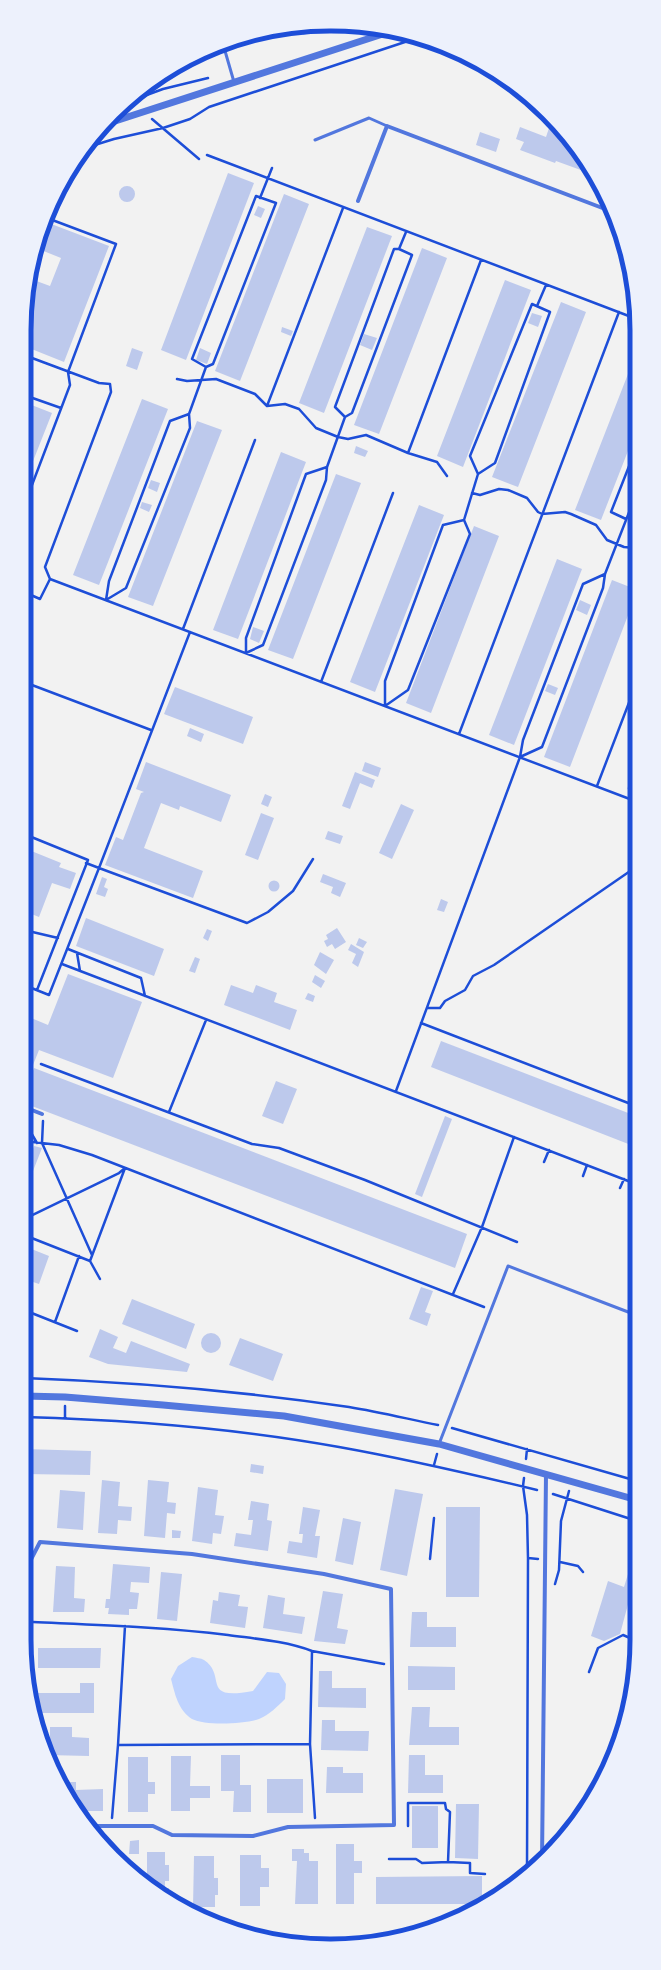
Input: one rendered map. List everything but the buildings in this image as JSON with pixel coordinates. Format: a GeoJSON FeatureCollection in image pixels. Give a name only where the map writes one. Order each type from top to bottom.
{"type":"FeatureCollection","features":[{"type":"Feature","properties":{"kind":"street"},"geometry":{"type":"LineString","coordinates":[[118,120],[379,35]]}},
{"type":"Feature","properties":{"kind":"street"},"geometry":{"type":"LineString","coordinates":[[358,201],[387,126],[604,208]]}},
{"type":"Feature","properties":{"kind":"street"},"geometry":{"type":"LineString","coordinates":[[31,1110],[42,1114]]}},
{"type":"Feature","properties":{"kind":"street"},"geometry":{"type":"LineString","coordinates":[[31,1396],[163,1405],[284,1416],[439,1444],[630,1498]]}},
{"type":"Feature","properties":{"kind":"street"},"geometry":{"type":"LineString","coordinates":[[542,1851],[546,1474]]}},
{"type":"Feature","properties":{"kind":"street"},"geometry":{"type":"LineString","coordinates":[[31,1558],[40,1542],[192,1554],[324,1574],[391,1588],[394,1825],[288,1827],[252,1836],[172,1835],[153,1826],[96,1826]]}},
{"type":"Feature","properties":{"kind":"lane"},"geometry":{"type":"LineString","coordinates":[[225,51],[234,82]]}},
{"type":"Feature","properties":{"kind":"lane"},"geometry":{"type":"LineString","coordinates":[[315,140],[369,118],[387,126]]}},
{"type":"Feature","properties":{"kind":"lane"},"geometry":{"type":"LineString","coordinates":[[439,1444],[508,1266],[630,1313]]}},
{"type":"Feature","properties":{"kind":"path"},"geometry":{"type":"LineString","coordinates":[[96,145],[162,128],[190,119],[209,108],[408,41]]}},
{"type":"Feature","properties":{"kind":"path"},"geometry":{"type":"LineString","coordinates":[[144,96],[163,89],[211,78]]}},
{"type":"Feature","properties":{"kind":"path"},"geometry":{"type":"LineString","coordinates":[[144,112],[199,160]]}},
{"type":"Feature","properties":{"kind":"path"},"geometry":{"type":"LineString","coordinates":[[207,155],[629,316]]}},
{"type":"Feature","properties":{"kind":"path"},"geometry":{"type":"LineString","coordinates":[[260,198],[272,168]]}},
{"type":"Feature","properties":{"kind":"path"},"geometry":{"type":"LineString","coordinates":[[106,600],[126,588],[190,428],[189,414],[206,367],[213,364],[276,203],[256,196],[192,359],[206,367]]}},
{"type":"Feature","properties":{"kind":"path"},"geometry":{"type":"LineString","coordinates":[[267,406],[343,208]]}},
{"type":"Feature","properties":{"kind":"path"},"geometry":{"type":"LineString","coordinates":[[31,487],[70,385],[68,372],[116,244],[52,220]]}},
{"type":"Feature","properties":{"kind":"path"},"geometry":{"type":"LineString","coordinates":[[399,249],[406,232]]}},
{"type":"Feature","properties":{"kind":"path"},"geometry":{"type":"LineString","coordinates":[[246,653],[264,645],[326,480],[327,467],[345,417],[352,413],[412,255],[399,249],[394,249],[334,407],[345,417]]}},
{"type":"Feature","properties":{"kind":"path"},"geometry":{"type":"LineString","coordinates":[[408,453],[481,260]]}},
{"type":"Feature","properties":{"kind":"path"},"geometry":{"type":"LineString","coordinates":[[537,306],[546,285]]}},
{"type":"Feature","properties":{"kind":"path"},"geometry":{"type":"LineString","coordinates":[[385,706],[408,690],[470,534],[464,520],[478,474],[495,463],[550,312],[532,304],[470,456],[478,474]]}},
{"type":"Feature","properties":{"kind":"path"},"geometry":{"type":"LineString","coordinates":[[459,734],[619,312]]}},
{"type":"Feature","properties":{"kind":"path"},"geometry":{"type":"LineString","coordinates":[[31,358],[99,383],[110,384],[111,392],[45,567],[50,579],[630,799]]}},
{"type":"Feature","properties":{"kind":"path"},"geometry":{"type":"LineString","coordinates":[[177,379],[183,381],[216,379],[255,394],[267,406]]}},
{"type":"Feature","properties":{"kind":"path"},"geometry":{"type":"LineString","coordinates":[[31,397],[61,408]]}},
{"type":"Feature","properties":{"kind":"path"},"geometry":{"type":"LineString","coordinates":[[267,406],[285,404],[300,409],[316,428],[338,437],[348,439],[366,435],[408,453],[437,462],[447,476]]}},
{"type":"Feature","properties":{"kind":"path"},"geometry":{"type":"LineString","coordinates":[[106,600],[108,581],[170,421],[189,414]]}},
{"type":"Feature","properties":{"kind":"path"},"geometry":{"type":"LineString","coordinates":[[183,629],[255,440]]}},
{"type":"Feature","properties":{"kind":"path"},"geometry":{"type":"LineString","coordinates":[[626,519],[611,512],[630,464]]}},
{"type":"Feature","properties":{"kind":"path"},"geometry":{"type":"LineString","coordinates":[[246,653],[246,638],[306,474],[327,467]]}},
{"type":"Feature","properties":{"kind":"path"},"geometry":{"type":"LineString","coordinates":[[472,493],[480,495],[499,489],[508,490],[530,501],[538,512],[542,514],[565,512],[589,521],[596,525],[607,540],[630,548]]}},
{"type":"Feature","properties":{"kind":"path"},"geometry":{"type":"LineString","coordinates":[[322,682],[393,492]]}},
{"type":"Feature","properties":{"kind":"path"},"geometry":{"type":"LineString","coordinates":[[520,757],[542,747],[603,588],[605,574],[630,509]]}},
{"type":"Feature","properties":{"kind":"path"},"geometry":{"type":"LineString","coordinates":[[385,706],[385,681],[443,525],[464,520]]}},
{"type":"Feature","properties":{"kind":"path"},"geometry":{"type":"LineString","coordinates":[[396,1091],[520,757],[523,740],[583,584],[605,574]]}},
{"type":"Feature","properties":{"kind":"path"},"geometry":{"type":"LineString","coordinates":[[32,595],[40,599],[50,579]]}},
{"type":"Feature","properties":{"kind":"path"},"geometry":{"type":"LineString","coordinates":[[31,988],[49,995],[190,632]]}},
{"type":"Feature","properties":{"kind":"path"},"geometry":{"type":"LineString","coordinates":[[31,685],[151,730]]}},
{"type":"Feature","properties":{"kind":"path"},"geometry":{"type":"LineString","coordinates":[[597,786],[630,700]]}},
{"type":"Feature","properties":{"kind":"path"},"geometry":{"type":"LineString","coordinates":[[31,837],[88,860],[38,990]]}},
{"type":"Feature","properties":{"kind":"path"},"geometry":{"type":"LineString","coordinates":[[86,863],[247,923],[268,912],[293,890],[313,858]]}},
{"type":"Feature","properties":{"kind":"path"},"geometry":{"type":"LineString","coordinates":[[428,1008],[440,1008],[445,1002],[465,990],[473,976],[494,965],[630,871]]}},
{"type":"Feature","properties":{"kind":"path"},"geometry":{"type":"LineString","coordinates":[[31,932],[58,938]]}},
{"type":"Feature","properties":{"kind":"path"},"geometry":{"type":"LineString","coordinates":[[68,949],[141,978],[145,997]]}},
{"type":"Feature","properties":{"kind":"path"},"geometry":{"type":"LineString","coordinates":[[77,952],[80,971]]}},
{"type":"Feature","properties":{"kind":"path"},"geometry":{"type":"LineString","coordinates":[[62,964],[630,1182]]}},
{"type":"Feature","properties":{"kind":"path"},"geometry":{"type":"LineString","coordinates":[[169,1112],[206,1020]]}},
{"type":"Feature","properties":{"kind":"path"},"geometry":{"type":"LineString","coordinates":[[421,1023],[630,1104]]}},
{"type":"Feature","properties":{"kind":"path"},"geometry":{"type":"LineString","coordinates":[[41,1064],[252,1144],[279,1148],[365,1180],[516,1242]]}},
{"type":"Feature","properties":{"kind":"path"},"geometry":{"type":"LineString","coordinates":[[44,1129],[42,1143],[92,1255]]}},
{"type":"Feature","properties":{"kind":"path"},"geometry":{"type":"LineString","coordinates":[[31,1133],[37,1143]]}},
{"type":"Feature","properties":{"kind":"path"},"geometry":{"type":"LineString","coordinates":[[453,1294],[482,1227],[514,1136]]}},
{"type":"Feature","properties":{"kind":"path"},"geometry":{"type":"LineString","coordinates":[[31,1142],[59,1145],[125,1168],[491,1310]]}},
{"type":"Feature","properties":{"kind":"path"},"geometry":{"type":"LineString","coordinates":[[544,1162],[549,1150]]}},
{"type":"Feature","properties":{"kind":"path"},"geometry":{"type":"LineString","coordinates":[[583,1176],[587,1165]]}},
{"type":"Feature","properties":{"kind":"path"},"geometry":{"type":"LineString","coordinates":[[31,1216],[119,1173],[125,1168]]}},
{"type":"Feature","properties":{"kind":"path"},"geometry":{"type":"LineString","coordinates":[[90,1260],[125,1168]]}},
{"type":"Feature","properties":{"kind":"path"},"geometry":{"type":"LineString","coordinates":[[620,1188],[624,1179]]}},
{"type":"Feature","properties":{"kind":"path"},"geometry":{"type":"LineString","coordinates":[[31,1238],[90,1260],[100,1279]]}},
{"type":"Feature","properties":{"kind":"path"},"geometry":{"type":"LineString","coordinates":[[55,1322],[79,1256]]}},
{"type":"Feature","properties":{"kind":"path"},"geometry":{"type":"LineString","coordinates":[[31,1313],[77,1331]]}},
{"type":"Feature","properties":{"kind":"path"},"geometry":{"type":"LineString","coordinates":[[31,1417],[102,1419],[200,1428],[338,1446],[444,1467],[523,1486],[630,1519]]}},
{"type":"Feature","properties":{"kind":"path"},"geometry":{"type":"LineString","coordinates":[[523,1486],[527,1515],[528,1557],[527,1866]]}},
{"type":"Feature","properties":{"kind":"path"},"geometry":{"type":"LineString","coordinates":[[554,1586],[560,1562],[561,1521],[568,1499]]}},
{"type":"Feature","properties":{"kind":"path"},"geometry":{"type":"LineString","coordinates":[[430,1559],[434,1518]]}},
{"type":"Feature","properties":{"kind":"path"},"geometry":{"type":"LineString","coordinates":[[560,1562],[578,1566],[583,1572]]}},
{"type":"Feature","properties":{"kind":"path"},"geometry":{"type":"LineString","coordinates":[[31,1622],[125,1626],[198,1632],[290,1643],[312,1651],[393,1665]]}},
{"type":"Feature","properties":{"kind":"path"},"geometry":{"type":"LineString","coordinates":[[111,1826],[118,1745],[125,1626]]}},
{"type":"Feature","properties":{"kind":"path"},"geometry":{"type":"LineString","coordinates":[[589,1672],[598,1648],[623,1635],[630,1638]]}},
{"type":"Feature","properties":{"kind":"path"},"geometry":{"type":"LineString","coordinates":[[312,1651],[310,1744],[316,1826]]}},
{"type":"Feature","properties":{"kind":"path"},"geometry":{"type":"LineString","coordinates":[[118,1745],[310,1744]]}},
{"type":"Feature","properties":{"kind":"path"},"geometry":{"type":"LineString","coordinates":[[408,1826],[408,1803],[445,1803],[446,1809],[450,1812],[448,1862]]}},
{"type":"Feature","properties":{"kind":"path"},"geometry":{"type":"LineString","coordinates":[[389,1859],[416,1859],[422,1863],[470,1863],[470,1873],[485,1874]]}},
{"type":"Feature","properties":{"kind":"water"},"geometry":{"type":"Polygon","coordinates":[[[192,1657],[203,1659],[211,1666],[217,1685],[220,1690],[226,1693],[253,1691],[267,1672],[279,1673],[286,1684],[285,1699],[266,1715],[253,1721],[235,1723],[206,1723],[192,1719],[180,1706],[171,1679],[178,1666],[192,1657]]]}}]}
